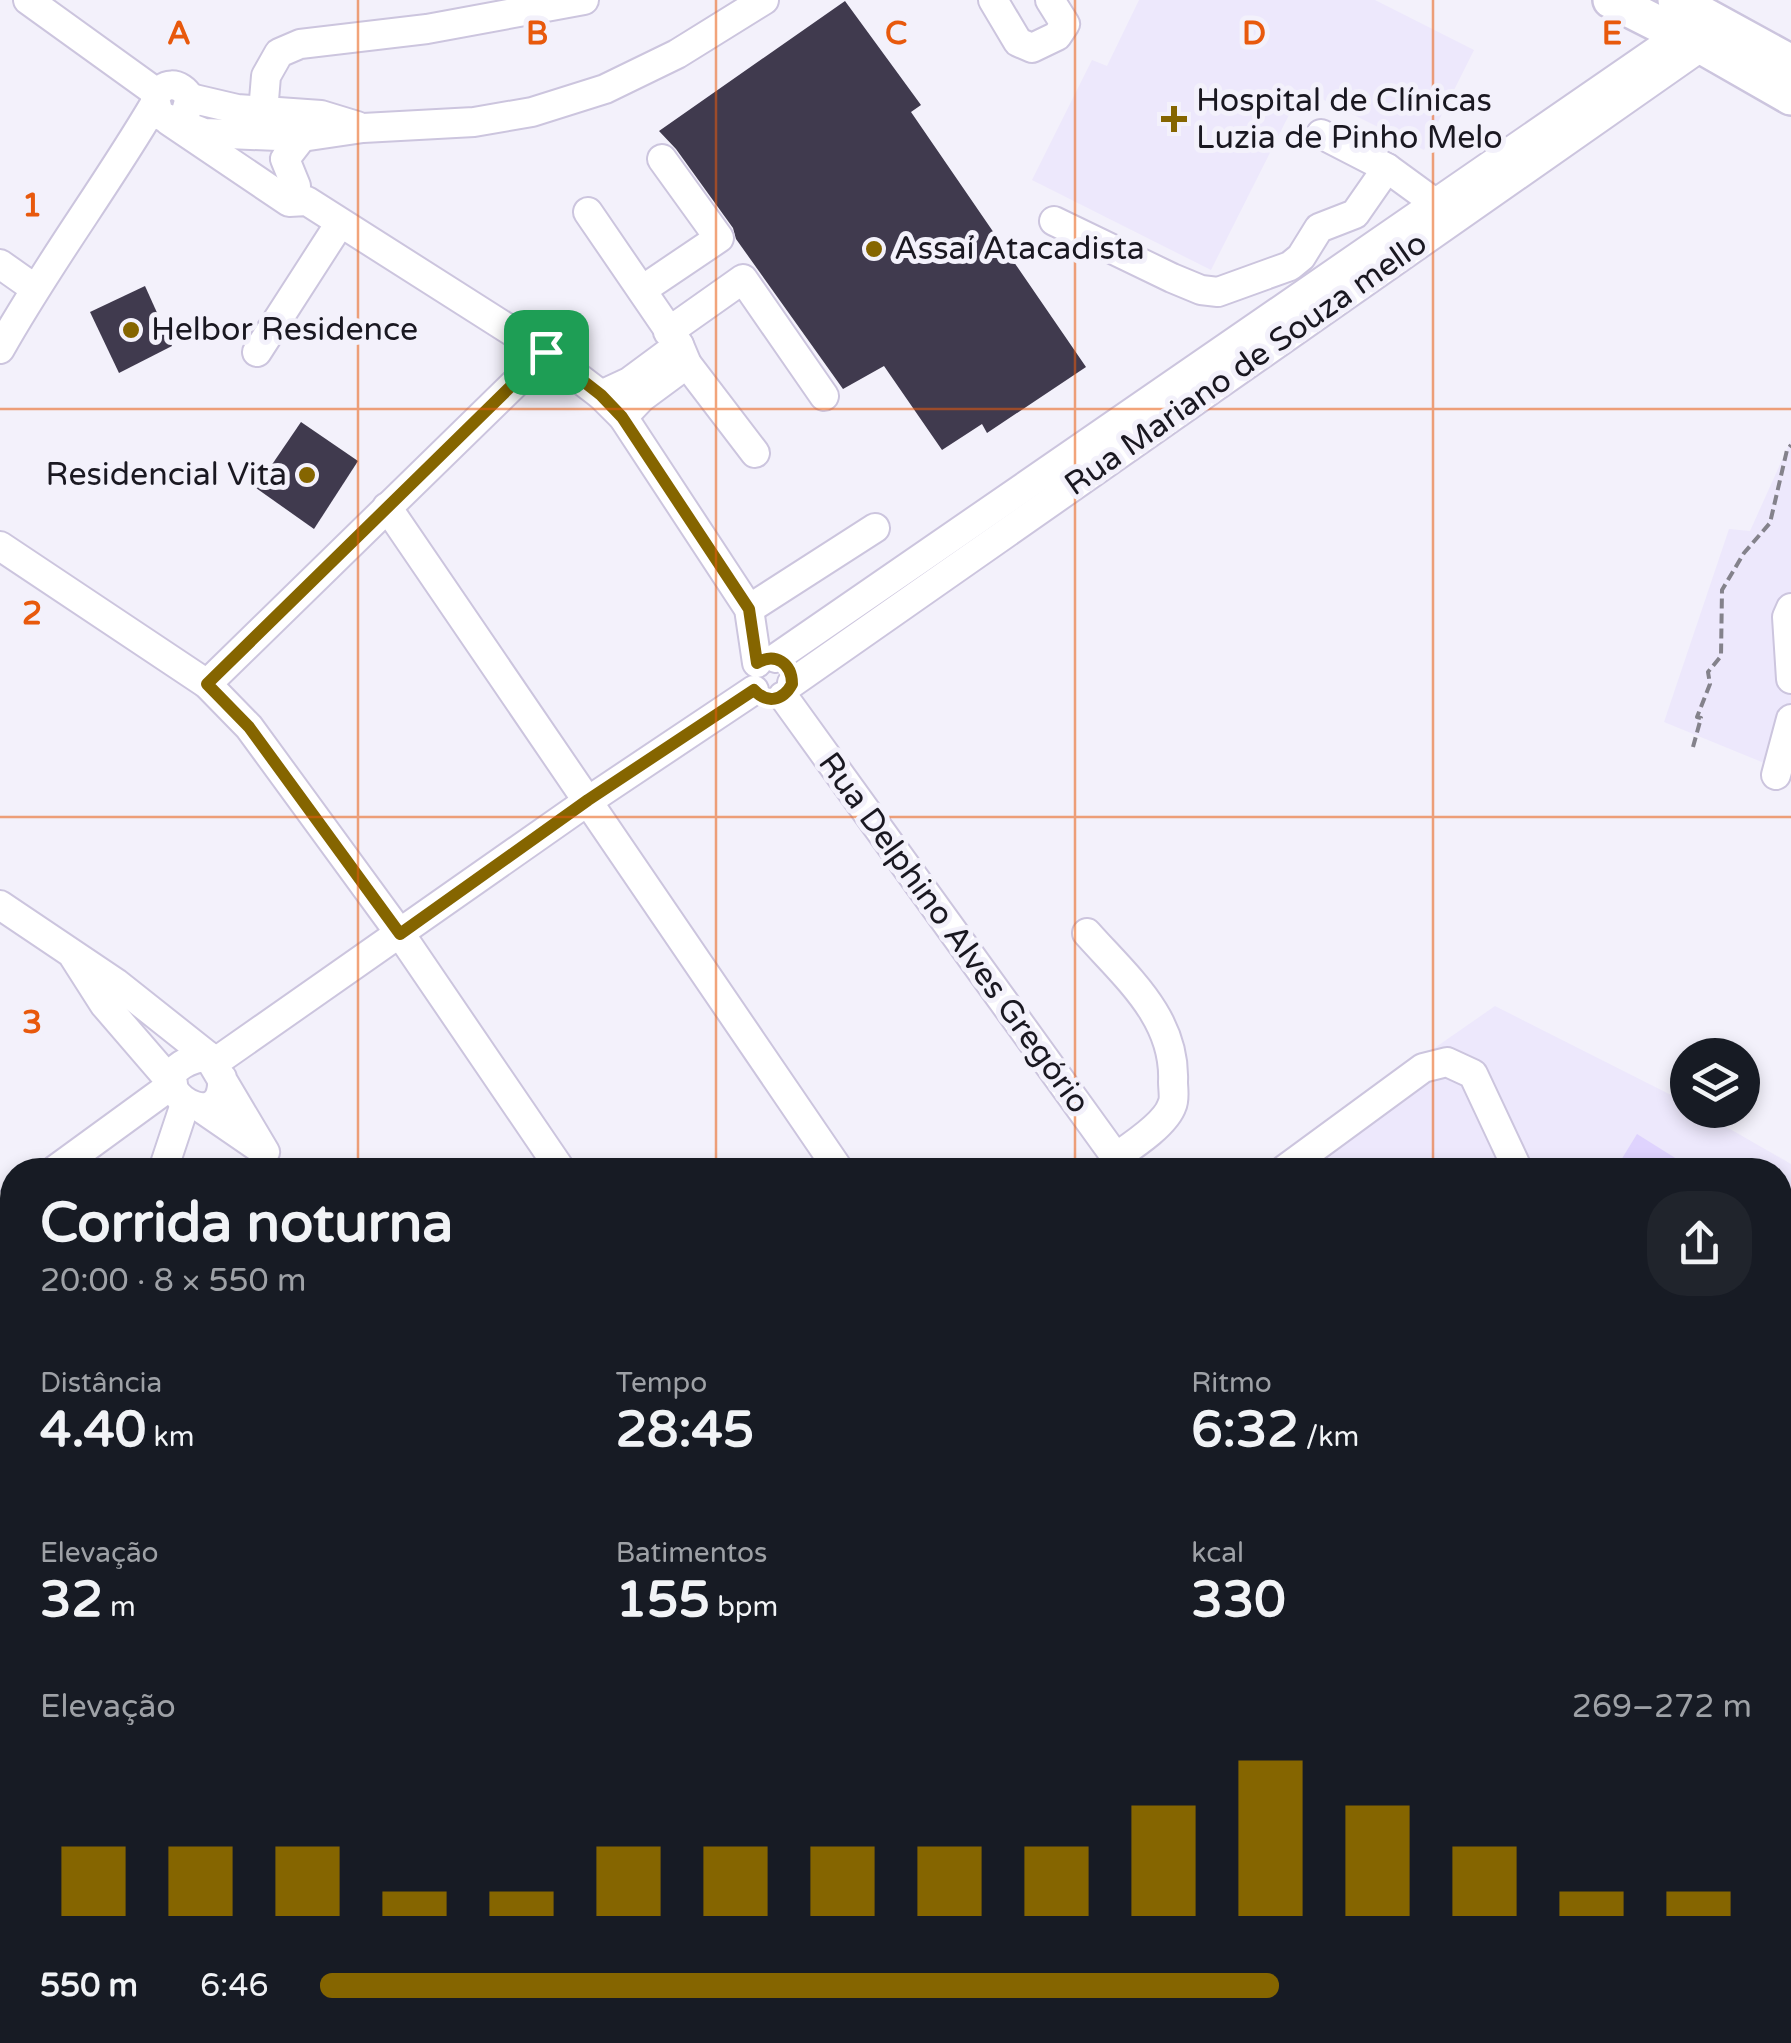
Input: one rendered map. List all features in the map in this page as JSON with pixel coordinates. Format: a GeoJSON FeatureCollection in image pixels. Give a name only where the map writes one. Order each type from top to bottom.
{"type":"FeatureCollection","features":[{"type":"Feature","properties":{"kind":"main road"},"geometry":{"type":"LineString","coordinates":[[1611,0],[1791,63]]}},
{"type":"Feature","properties":{"kind":"main road"},"geometry":{"type":"LineString","coordinates":[[1686,27],[1791,97]]}},
{"type":"Feature","properties":{"kind":"street"},"geometry":{"type":"LineString","coordinates":[[28,0],[290,202],[301,194]]}},
{"type":"Feature","properties":{"kind":"street"},"geometry":{"type":"LineString","coordinates":[[584,0],[427,30],[300,44],[279,54],[247,118],[254,154],[340,223],[546,352],[601,395],[622,417],[749,609],[766,699],[787,690]]}},
{"type":"Feature","properties":{"kind":"street"},"geometry":{"type":"LineString","coordinates":[[247,118],[302,137],[363,128],[474,122],[568,102],[605,89],[677,54],[764,0]]}},
{"type":"Feature","properties":{"kind":"street"},"geometry":{"type":"LineString","coordinates":[[993,0],[1018,42],[1032,48],[1057,36],[1065,24],[1050,0]]}},
{"type":"Feature","properties":{"kind":"street","name":"Rua Mariano de Souza mello"},"geometry":{"type":"LineString","coordinates":[[588,800],[726,708],[762,670],[1686,27]]}},
{"type":"Feature","properties":{"kind":"street","name":"Rua Mariano de Souza mello"},"geometry":{"type":"LineString","coordinates":[[787,690],[1686,27]]}},
{"type":"Feature","properties":{"kind":"street"},"geometry":{"type":"LineString","coordinates":[[168,109],[204,133],[247,118],[322,116],[363,128]]}},
{"type":"Feature","properties":{"kind":"street"},"geometry":{"type":"LineString","coordinates":[[0,350],[34,288],[123,158],[168,109]]}},
{"type":"Feature","properties":{"kind":"street"},"geometry":{"type":"LineString","coordinates":[[1321,134],[1387,168],[1435,203]]}},
{"type":"Feature","properties":{"kind":"street"},"geometry":{"type":"LineString","coordinates":[[301,194],[285,159],[302,137]]}},
{"type":"Feature","properties":{"kind":"street"},"geometry":{"type":"LineString","coordinates":[[642,290],[718,238],[662,159]]}},
{"type":"Feature","properties":{"kind":"street"},"geometry":{"type":"LineString","coordinates":[[1054,221],[1202,290],[1218,292],[1290,266],[1301,257],[1319,228],[1356,214],[1387,168]]}},
{"type":"Feature","properties":{"kind":"street"},"geometry":{"type":"LineString","coordinates":[[588,212],[755,454]]}},
{"type":"Feature","properties":{"kind":"street"},"geometry":{"type":"LineString","coordinates":[[256,352],[340,223]]}},
{"type":"Feature","properties":{"kind":"street"},"geometry":{"type":"LineString","coordinates":[[0,264],[34,288]]}},
{"type":"Feature","properties":{"kind":"street"},"geometry":{"type":"LineString","coordinates":[[622,417],[678,347],[743,279],[824,396]]}},
{"type":"Feature","properties":{"kind":"street"},"geometry":{"type":"LineString","coordinates":[[1232,287],[1248,333]]}},
{"type":"Feature","properties":{"kind":"street"},"geometry":{"type":"LineString","coordinates":[[601,395],[636,377],[678,347]]}},
{"type":"Feature","properties":{"kind":"street"},"geometry":{"type":"LineString","coordinates":[[207,684],[546,352]]}},
{"type":"Feature","properties":{"kind":"street"},"geometry":{"type":"LineString","coordinates":[[387,507],[831,1158]]}},
{"type":"Feature","properties":{"kind":"street"},"geometry":{"type":"LineString","coordinates":[[749,609],[875,528]]}},
{"type":"Feature","properties":{"kind":"street"},"geometry":{"type":"LineString","coordinates":[[0,546],[207,684],[249,727],[400,934],[553,1158]]}},
{"type":"Feature","properties":{"kind":"street"},"geometry":{"type":"LineString","coordinates":[[1791,608],[1791,679]]}},
{"type":"Feature","properties":{"kind":"street","name":"Rua Delphino Alves Gregório"},"geometry":{"type":"LineString","coordinates":[[762,670],[789,668],[787,690],[1117,1158]]}},
{"type":"Feature","properties":{"kind":"street"},"geometry":{"type":"LineString","coordinates":[[1776,774],[1791,719]]}},
{"type":"Feature","properties":{"kind":"street"},"geometry":{"type":"LineString","coordinates":[[167,1158],[186,1098],[174,1076],[183,1062],[215,1066],[588,800]]}},
{"type":"Feature","properties":{"kind":"street"},"geometry":{"type":"LineString","coordinates":[[0,905],[116,983],[215,1066],[269,1158]]}},
{"type":"Feature","properties":{"kind":"street"},"geometry":{"type":"LineString","coordinates":[[1088,932],[1147,1002],[1168,1034],[1174,1059],[1172,1106],[1126,1158]]}},
{"type":"Feature","properties":{"kind":"street"},"geometry":{"type":"LineString","coordinates":[[74,957],[104,1004],[186,1098],[267,1158]]}},
{"type":"Feature","properties":{"kind":"street"},"geometry":{"type":"LineString","coordinates":[[1300,1158],[1424,1068],[1448,1062],[1473,1074],[1512,1158]]}},
{"type":"Feature","properties":{"kind":"street"},"geometry":{"type":"LineString","coordinates":[[77,1158],[186,1098],[216,1100],[220,1094],[215,1066]]}},
{"type":"Feature","properties":{"kind":"path"},"geometry":{"type":"LineString","coordinates":[[1693,747],[1701,718],[1697,717],[1710,684],[1708,672],[1721,656],[1722,590],[1744,553],[1770,523],[1786,450],[1791,445]]}},
{"type":"Feature","properties":{"kind":"shaded area","name":"Hospital de Clínicas Luzia de Pinho Melo"},"geometry":{"type":"Polygon","coordinates":[[[1139,0],[1375,0],[1474,50],[1424,150],[1302,89],[1211,270],[1032,180],[1092,60],[1107,66],[1139,0]]]}},
{"type":"Feature","properties":{"kind":"shaded area"},"geometry":{"type":"Polygon","coordinates":[[[1791,440],[1791,774],[1664,722],[1729,529],[1750,531],[1791,440]]]}},
{"type":"Feature","properties":{"kind":"shaded area"},"geometry":{"type":"Polygon","coordinates":[[[1495,1006],[1670,1094],[1670,1128],[1728,1128],[1781,1158],[1276,1158],[1495,1006]]]}},
{"type":"Feature","properties":{"kind":"shaded area"},"geometry":{"type":"Polygon","coordinates":[[[1637,1134],[1675,1158],[1622,1158],[1637,1134]]]}},
{"type":"Feature","properties":{"kind":"building","name":"Assaí Atacadista"},"geometry":{"type":"Polygon","coordinates":[[[845,1],[921,105],[911,112],[1086,367],[987,433],[982,424],[942,450],[884,366],[843,389],[736,239],[733,228],[659,131],[845,1]]]}},
{"type":"Feature","properties":{"kind":"building","name":"Helbor Residence"},"geometry":{"type":"Polygon","coordinates":[[[145,286],[172,346],[119,373],[90,312],[145,286]]]}},
{"type":"Feature","properties":{"kind":"building","name":"Residencial Vita"},"geometry":{"type":"Polygon","coordinates":[[[301,422],[358,461],[314,529],[256,488],[301,422]]]}},
{"type":"Feature","properties":{"kind":"place","name":"Hospital de Clínicas Luzia de Pinho Melo"},"geometry":{"type":"Point","coordinates":[1174,119]}},
{"type":"Feature","properties":{"kind":"place","name":"Assaí Atacadista"},"geometry":{"type":"Point","coordinates":[874,249]}},
{"type":"Feature","properties":{"kind":"place","name":"Helbor Residence"},"geometry":{"type":"Point","coordinates":[131,330]}},
{"type":"Feature","properties":{"kind":"place","name":"Residencial Vita"},"geometry":{"type":"Point","coordinates":[307,475]}},
{"type":"Feature","properties":{"kind":"route"},"geometry":{"type":"LineString","coordinates":[[546,352],[601,395],[622,417],[749,609],[757,663],[769,658],[783,662],[792,675],[792,684],[775,700],[759,696],[754,690],[588,800],[400,934],[249,727],[207,684],[546,352]]}}]}
